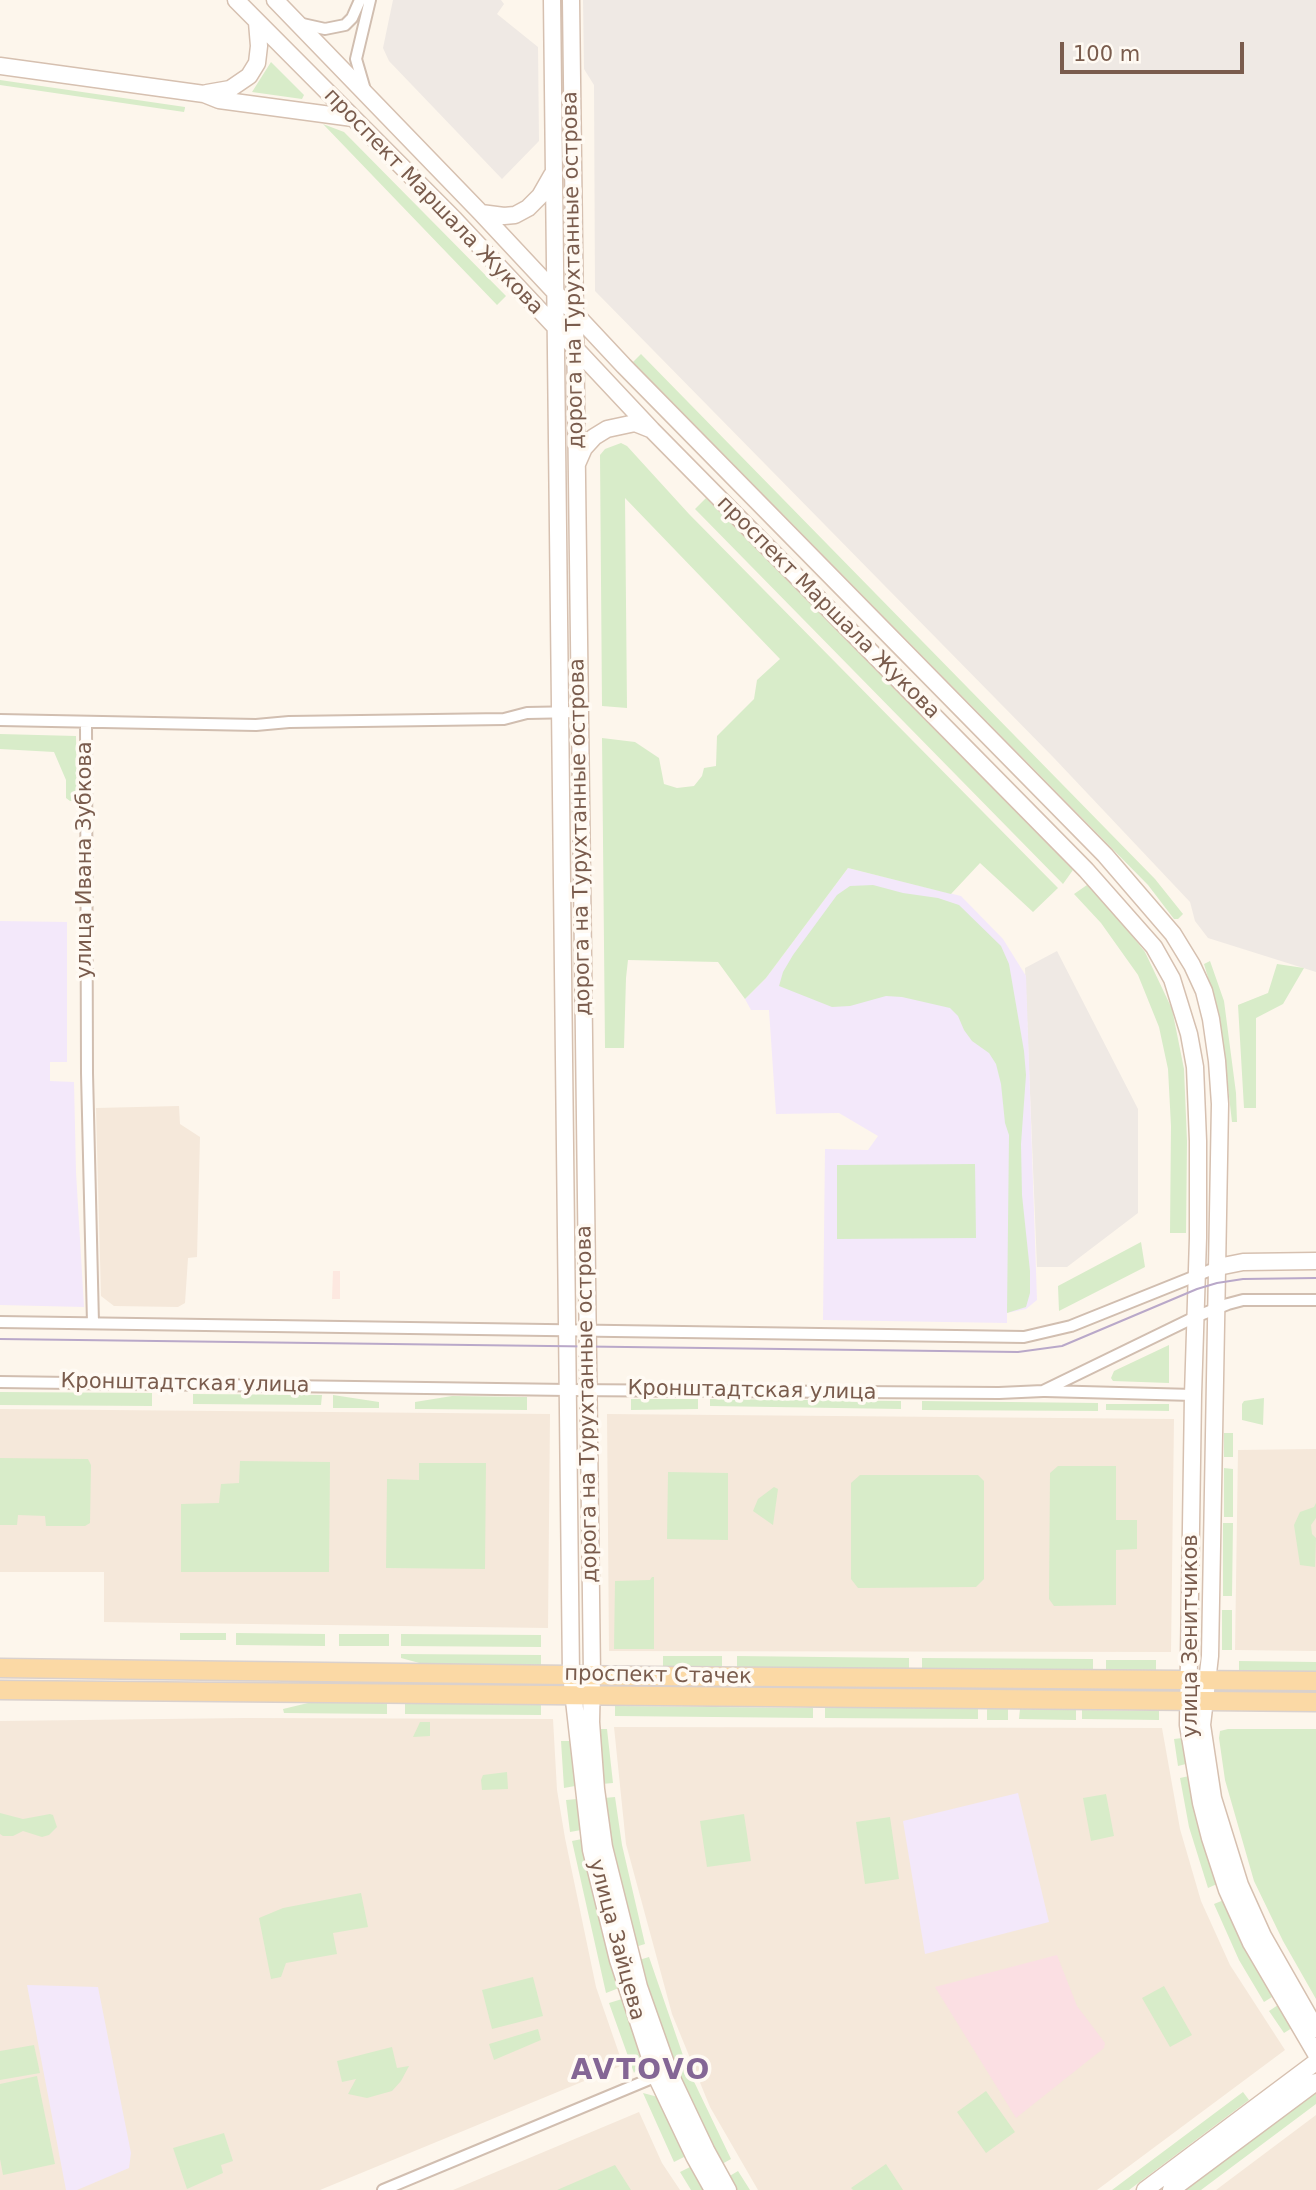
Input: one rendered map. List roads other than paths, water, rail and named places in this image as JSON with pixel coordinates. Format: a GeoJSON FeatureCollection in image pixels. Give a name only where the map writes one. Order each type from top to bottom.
{"type":"FeatureCollection","features":[{"type":"Feature","properties":{"kind":"main road","name":"проспект Маршала Жукова"},"geometry":{"type":"LineString","coordinates":[[236,0],[455,220],[652,430],[1086,870],[1154,947],[1172,979],[1181,1005],[1195,1068],[1198,1140],[1195,1317]]}},
{"type":"Feature","properties":{"kind":"main road","name":"проспект Маршала Жукова"},"geometry":{"type":"LineString","coordinates":[[275,0],[575,314],[1105,855],[1185,951],[1204,991],[1217,1061],[1220,1142],[1216,1309]]}},
{"type":"Feature","properties":{"kind":"main road","name":"дорога на Турухтанные острова"},"geometry":{"type":"LineString","coordinates":[[552,0],[571,1674]]}},
{"type":"Feature","properties":{"kind":"main road","name":"дорога на Турухтанные острова"},"geometry":{"type":"LineString","coordinates":[[571,0],[592,1675]]}},
{"type":"Feature","properties":{"kind":"main road"},"geometry":{"type":"LineString","coordinates":[[204,94],[230,89],[249,76],[257,63],[257,22]]}},
{"type":"Feature","properties":{"kind":"main road"},"geometry":{"type":"LineString","coordinates":[[0,66],[353,118]]}},
{"type":"Feature","properties":{"kind":"main road"},"geometry":{"type":"LineString","coordinates":[[481,213],[514,215],[528,208],[540,196],[553,173]]}},
{"type":"Feature","properties":{"kind":"main road"},"geometry":{"type":"LineString","coordinates":[[576,467],[584,448],[594,437],[607,429],[635,423],[652,430]]}},
{"type":"Feature","properties":{"kind":"main road"},"geometry":{"type":"LineString","coordinates":[[1218,1267],[1243,1262],[1316,1261]]}},
{"type":"Feature","properties":{"kind":"main road","name":"улица Зенитчиков"},"geometry":{"type":"LineString","coordinates":[[1198,1680],[1210,1656],[1216,1309]]}},
{"type":"Feature","properties":{"kind":"main road","name":"улица Зенитчиков"},"geometry":{"type":"LineString","coordinates":[[1195,1317],[1193,1395],[1198,1680],[1196,1701],[1188,1725],[1201,1803],[1227,1890],[1251,1943],[1316,2054]]}},
{"type":"Feature","properties":{"kind":"main road","name":"проспект Стачек"},"geometry":{"type":"LineString","coordinates":[[0,1668],[1316,1681]]}},
{"type":"Feature","properties":{"kind":"main road","name":"улица Зайцева"},"geometry":{"type":"LineString","coordinates":[[571,1674],[582,1696],[590,1722],[604,1847],[630,1957],[663,2074],[694,2156],[713,2190]]}},
{"type":"Feature","properties":{"kind":"main road","name":"улица Зайцева"},"geometry":{"type":"LineString","coordinates":[[582,1696],[592,1675]]}},
{"type":"Feature","properties":{"kind":"main road","name":"проспект Стачек"},"geometry":{"type":"LineString","coordinates":[[0,1690],[1316,1702]]}},
{"type":"Feature","properties":{"kind":"main road","name":"улица Зенитчиков"},"geometry":{"type":"LineString","coordinates":[[1196,1701],[1213,1798],[1240,1885],[1263,1936],[1316,2029]]}},
{"type":"Feature","properties":{"kind":"main road"},"geometry":{"type":"LineString","coordinates":[[1145,2190],[1316,2062]]}},
{"type":"Feature","properties":{"kind":"main road","name":"улица Зайцева"},"geometry":{"type":"LineString","coordinates":[[663,2074],[728,2190]]}},
{"type":"Feature","properties":{"kind":"main road"},"geometry":{"type":"LineString","coordinates":[[1171,2190],[1316,2082]]}},
{"type":"Feature","properties":{"kind":"street"},"geometry":{"type":"LineString","coordinates":[[298,23],[326,29],[345,25],[358,8],[360,0]]}},
{"type":"Feature","properties":{"kind":"street"},"geometry":{"type":"LineString","coordinates":[[367,96],[356,59],[370,0]]}},
{"type":"Feature","properties":{"kind":"street","name":"улица Ивана Зубкова"},"geometry":{"type":"LineString","coordinates":[[93,1323],[86,1073],[86,723],[256,725],[289,722],[504,719],[527,713],[579,712]]}},
{"type":"Feature","properties":{"kind":"street"},"geometry":{"type":"LineString","coordinates":[[0,720],[86,723]]}},
{"type":"Feature","properties":{"kind":"street"},"geometry":{"type":"LineString","coordinates":[[0,1322],[1024,1337],[1071,1326],[1197,1273],[1218,1267]]}},
{"type":"Feature","properties":{"kind":"street","name":"Кронштадтская улица"},"geometry":{"type":"LineString","coordinates":[[0,1382],[568,1390],[1043,1391],[1195,1317],[1243,1300],[1316,1300]]}},
{"type":"Feature","properties":{"kind":"street"},"geometry":{"type":"LineString","coordinates":[[1043,1391],[1193,1395]]}},
{"type":"Feature","properties":{"kind":"street"},"geometry":{"type":"LineString","coordinates":[[383,2190],[663,2074]]}},
{"type":"Feature","properties":{"kind":"tram line"},"geometry":{"type":"LineString","coordinates":[[0,1339],[1018,1352],[1062,1346],[1217,1283],[1243,1279],[1316,1278]]}},
{"type":"Feature","properties":{"kind":"district","name":"AVTOVO"},"geometry":{"type":"Point","coordinates":[641,2072]}}]}
